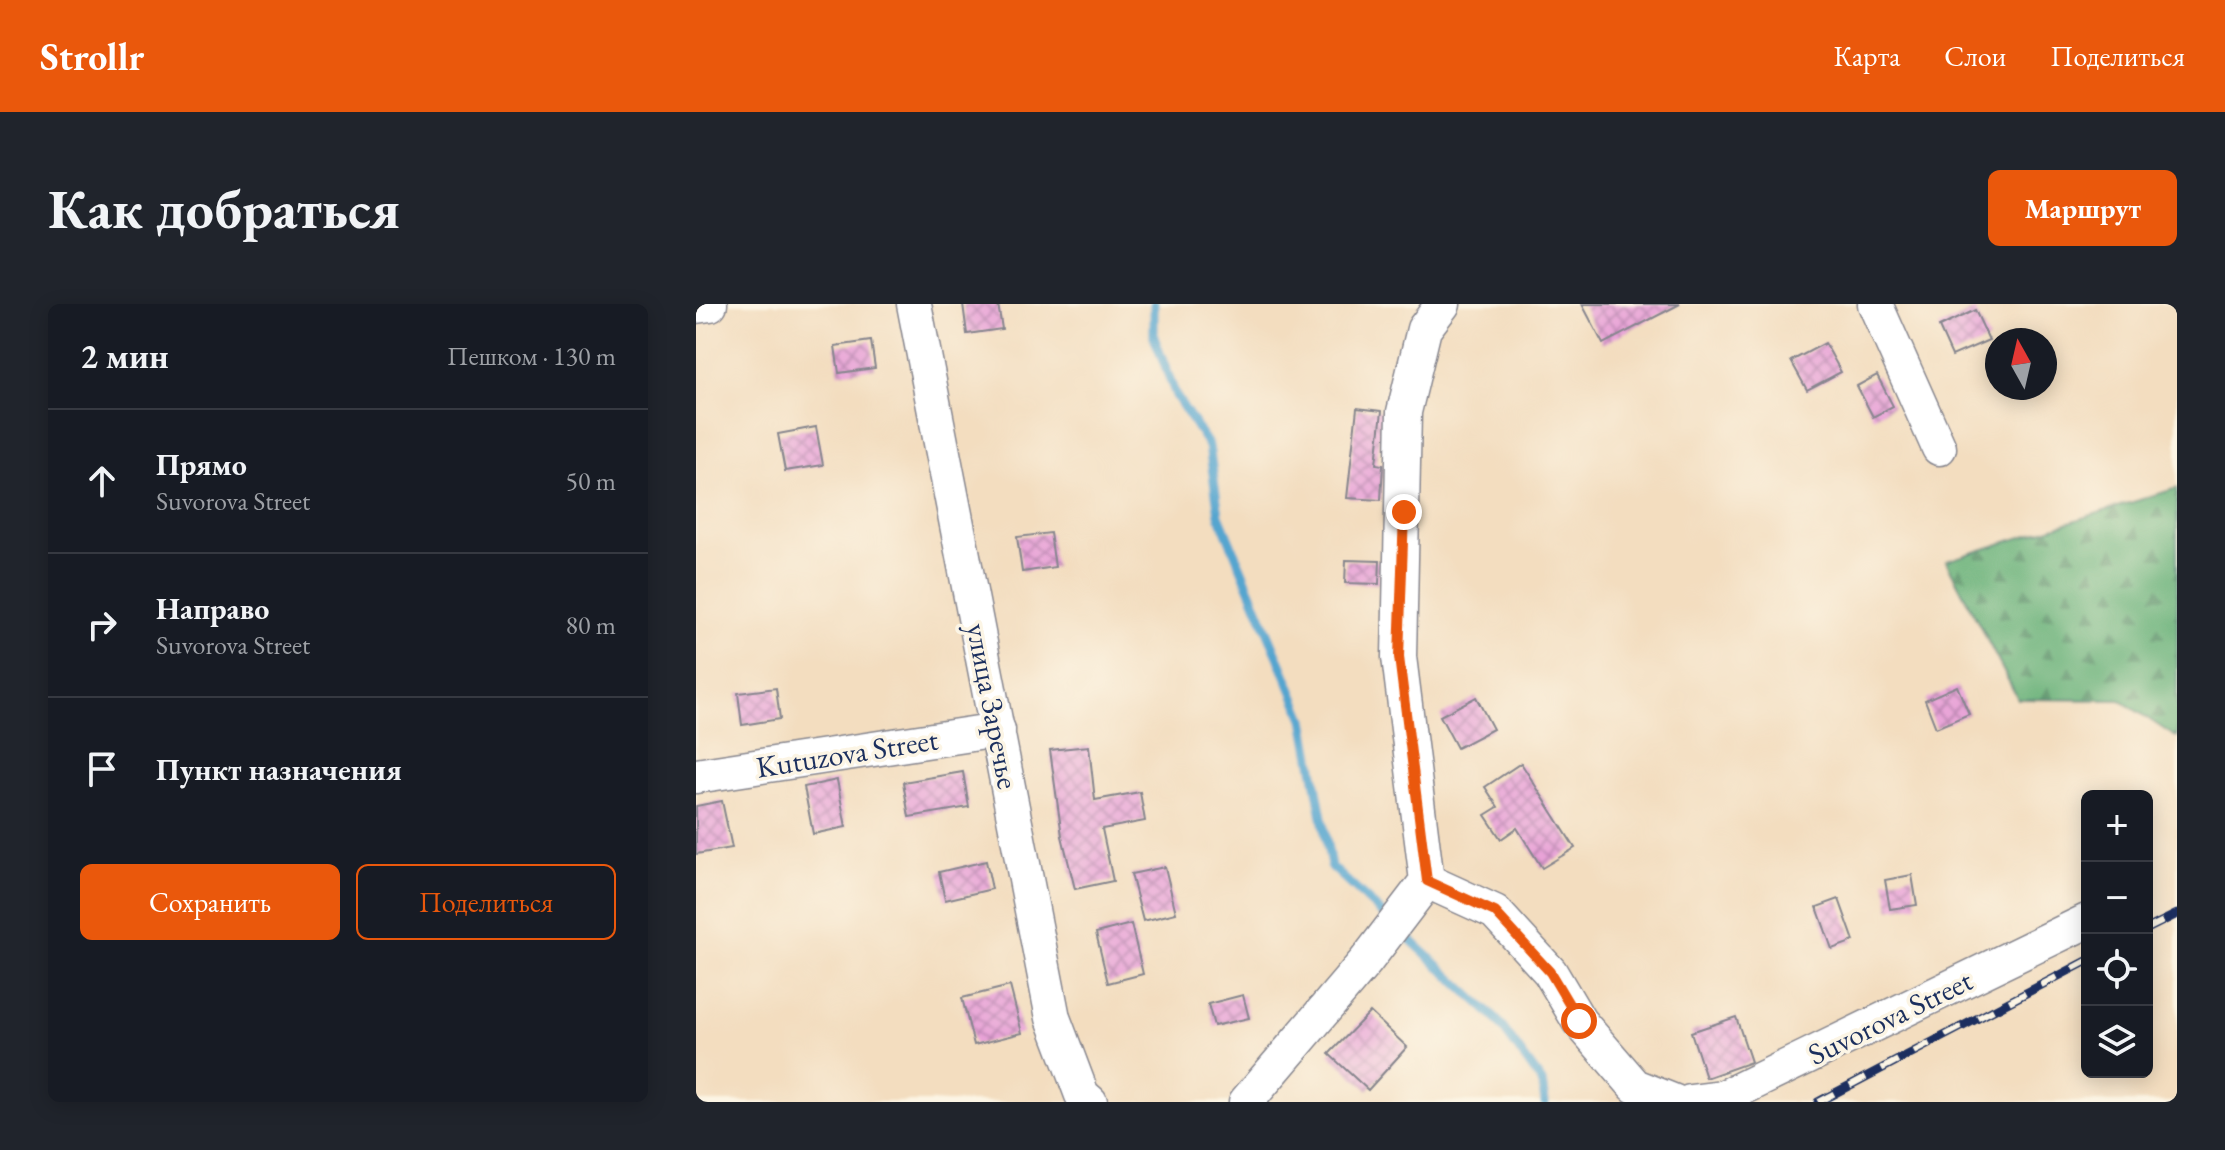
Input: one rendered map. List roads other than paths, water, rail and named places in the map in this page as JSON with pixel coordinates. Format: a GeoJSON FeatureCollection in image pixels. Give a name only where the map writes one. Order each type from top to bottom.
{"type":"FeatureCollection","features":[{"type":"Feature","properties":{"kind":"street"},"geometry":{"type":"LineString","coordinates":[[696,306],[710,304]]}},
{"type":"Feature","properties":{"kind":"street","name":"улица Заречье"},"geometry":{"type":"LineString","coordinates":[[914,304],[1053,1018],[1082,1095],[1090,1102]]}},
{"type":"Feature","properties":{"kind":"street"},"geometry":{"type":"LineString","coordinates":[[1246,1102],[1366,961],[1427,881],[1399,657],[1404,412],[1424,329],[1443,304]]}},
{"type":"Feature","properties":{"kind":"street"},"geometry":{"type":"LineString","coordinates":[[1875,304],[1939,448]]}},
{"type":"Feature","properties":{"kind":"street","name":"Kutuzova Street"},"geometry":{"type":"LineString","coordinates":[[696,776],[998,730]]}},
{"type":"Feature","properties":{"kind":"street"},"geometry":{"type":"LineString","coordinates":[[1427,881],[1495,912],[1550,972],[1579,1021],[1635,1086],[1675,1102]]}},
{"type":"Feature","properties":{"kind":"street","name":"Suvorova Street"},"geometry":{"type":"LineString","coordinates":[[1690,1102],[1722,1098],[2081,924]]}},
{"type":"Feature","properties":{"kind":"waterway"},"geometry":{"type":"LineString","coordinates":[[1154,304],[1154,337],[1176,396],[1209,446],[1219,515],[1304,719],[1331,866],[1497,1020],[1542,1082],[1545,1102]]}},
{"type":"Feature","properties":{"kind":"railway"},"geometry":{"type":"LineString","coordinates":[[2153,926],[2177,914]]}},
{"type":"Feature","properties":{"kind":"railway"},"geometry":{"type":"LineString","coordinates":[[1818,1102],[2081,964]]}}]}
